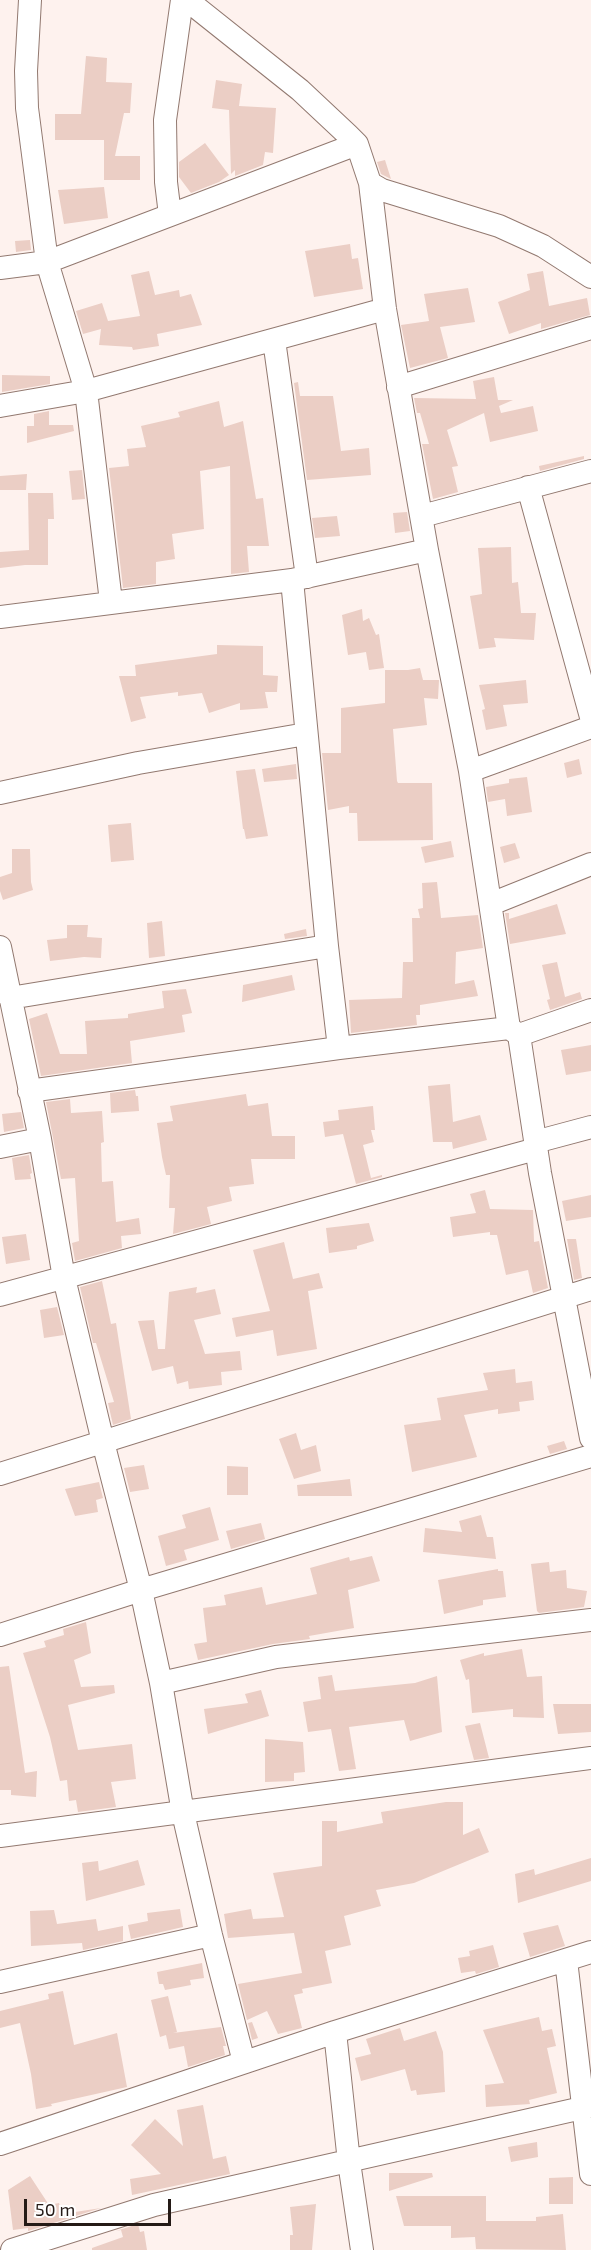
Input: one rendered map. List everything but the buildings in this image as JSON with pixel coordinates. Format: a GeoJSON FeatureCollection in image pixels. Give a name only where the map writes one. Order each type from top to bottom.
{"type":"FeatureCollection","features":[{"type":"Feature","properties":{"kind":"street"},"geometry":{"type":"LineString","coordinates":[[30,0],[26,71],[27,108],[47,262],[86,391],[111,602]]}},
{"type":"Feature","properties":{"kind":"street"},"geometry":{"type":"LineString","coordinates":[[170,215],[166,182],[165,120],[182,0]]}},
{"type":"Feature","properties":{"kind":"street"},"geometry":{"type":"LineString","coordinates":[[187,0],[300,90],[357,144],[370,183],[384,309],[427,550],[470,771],[491,904],[535,1145],[564,1296],[585,1371],[591,1438]]}},
{"type":"Feature","properties":{"kind":"street"},"geometry":{"type":"LineString","coordinates":[[0,268],[47,262],[357,144]]}},
{"type":"Feature","properties":{"kind":"street"},"geometry":{"type":"LineString","coordinates":[[370,183],[382,190],[500,226],[543,246],[591,277]]}},
{"type":"Feature","properties":{"kind":"street"},"geometry":{"type":"LineString","coordinates":[[0,406],[86,391],[384,309]]}},
{"type":"Feature","properties":{"kind":"street"},"geometry":{"type":"LineString","coordinates":[[398,387],[591,328]]}},
{"type":"Feature","properties":{"kind":"street"},"geometry":{"type":"LineString","coordinates":[[274,340],[300,579],[306,734],[339,1048]]}},
{"type":"Feature","properties":{"kind":"street"},"geometry":{"type":"LineString","coordinates":[[422,516],[591,471]]}},
{"type":"Feature","properties":{"kind":"street"},"geometry":{"type":"LineString","coordinates":[[528,488],[591,717]]}},
{"type":"Feature","properties":{"kind":"street"},"geometry":{"type":"LineString","coordinates":[[0,618],[300,579],[427,550]]}},
{"type":"Feature","properties":{"kind":"street"},"geometry":{"type":"LineString","coordinates":[[470,771],[591,727]]}},
{"type":"Feature","properties":{"kind":"street"},"geometry":{"type":"LineString","coordinates":[[0,793],[138,763],[306,734]]}},
{"type":"Feature","properties":{"kind":"street"},"geometry":{"type":"LineString","coordinates":[[491,904],[591,864]]}},
{"type":"Feature","properties":{"kind":"street"},"geometry":{"type":"LineString","coordinates":[[6,992],[327,946]]}},
{"type":"Feature","properties":{"kind":"street"},"geometry":{"type":"LineString","coordinates":[[0,947],[6,992],[40,1139],[64,1278],[141,1590],[161,1683],[183,1813],[211,1935],[244,2062]]}},
{"type":"Feature","properties":{"kind":"street"},"geometry":{"type":"LineString","coordinates":[[29,1091],[339,1048],[514,1032],[591,1010]]}},
{"type":"Feature","properties":{"kind":"street"},"geometry":{"type":"LineString","coordinates":[[0,1295],[535,1145],[591,1127]]}},
{"type":"Feature","properties":{"kind":"street"},"geometry":{"type":"LineString","coordinates":[[0,1147],[40,1139]]}},
{"type":"Feature","properties":{"kind":"street"},"geometry":{"type":"LineString","coordinates":[[0,1474],[591,1289]]}},
{"type":"Feature","properties":{"kind":"street"},"geometry":{"type":"LineString","coordinates":[[0,1635],[141,1590],[591,1456]]}},
{"type":"Feature","properties":{"kind":"street"},"geometry":{"type":"LineString","coordinates":[[161,1683],[276,1657],[591,1620]]}},
{"type":"Feature","properties":{"kind":"street"},"geometry":{"type":"LineString","coordinates":[[0,1836],[591,1758]]}},
{"type":"Feature","properties":{"kind":"street"},"geometry":{"type":"LineString","coordinates":[[0,1982],[211,1935]]}},
{"type":"Feature","properties":{"kind":"street"},"geometry":{"type":"LineString","coordinates":[[0,2144],[334,2032],[591,1952]]}},
{"type":"Feature","properties":{"kind":"street"},"geometry":{"type":"LineString","coordinates":[[566,1960],[587,2107],[591,2174]]}},
{"type":"Feature","properties":{"kind":"street"},"geometry":{"type":"LineString","coordinates":[[334,2032],[362,2250]]}},
{"type":"Feature","properties":{"kind":"street"},"geometry":{"type":"LineString","coordinates":[[12,2250],[154,2205],[587,2107]]}},
{"type":"Feature","properties":{"kind":"street"},"geometry":{"type":"LineString","coordinates":[[0,2238],[4,2250]]}}]}
